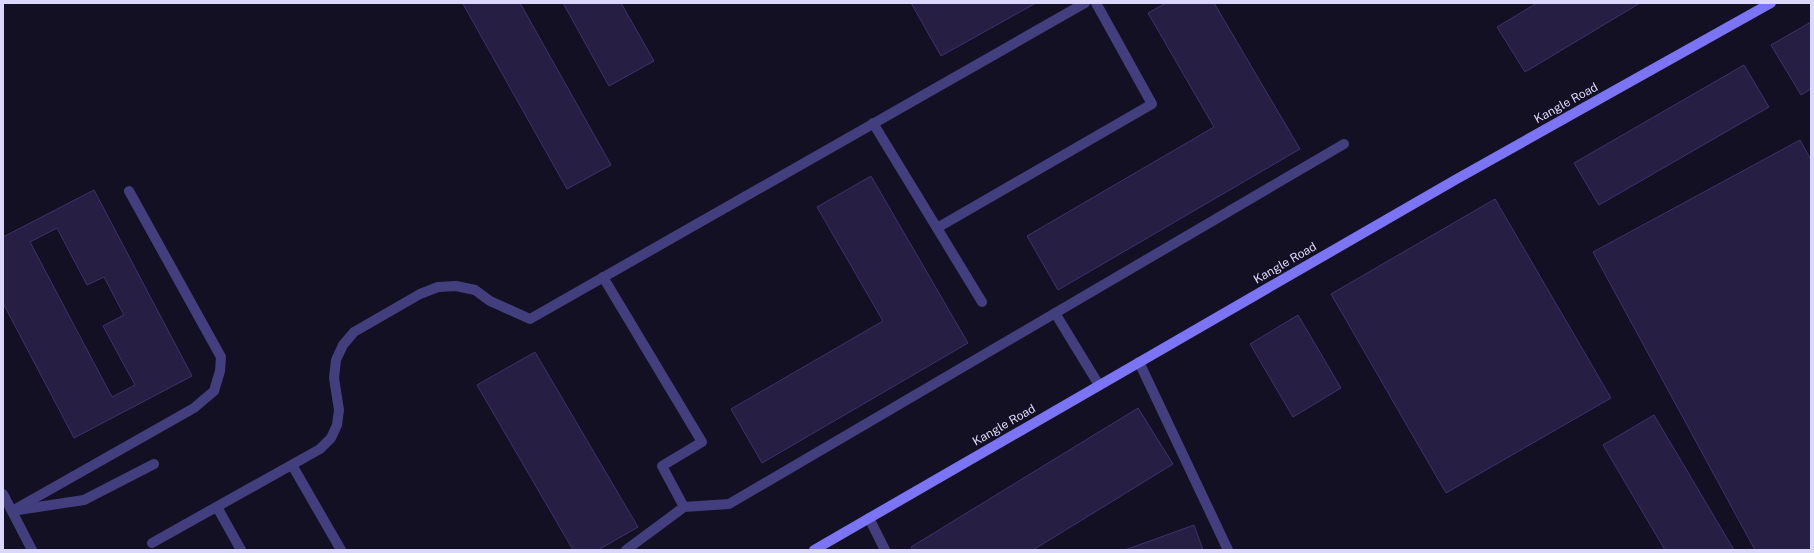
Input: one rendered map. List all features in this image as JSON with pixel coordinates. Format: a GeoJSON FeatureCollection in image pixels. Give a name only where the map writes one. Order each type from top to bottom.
{"type":"FeatureCollection","features":[{"type":"Feature","properties":{"kind":"main road","name":"Kangle Road"},"geometry":{"type":"LineString","coordinates":[[814,550],[1462,176],[1771,3]]}},
{"type":"Feature","properties":{"kind":"street"},"geometry":{"type":"LineString","coordinates":[[152,543],[320,449],[330,438],[337,425],[339,410],[334,378],[336,360],[343,345],[354,332],[420,294],[438,287],[456,286],[475,290],[490,301],[530,319],[1085,3]]}},
{"type":"Feature","properties":{"kind":"street"},"geometry":{"type":"LineString","coordinates":[[937,228],[1152,104],[1096,3]]}},
{"type":"Feature","properties":{"kind":"street"},"geometry":{"type":"LineString","coordinates":[[873,124],[982,302]]}},
{"type":"Feature","properties":{"kind":"street"},"geometry":{"type":"LineString","coordinates":[[626,550],[684,507],[730,504],[1344,144]]}},
{"type":"Feature","properties":{"kind":"street"},"geometry":{"type":"LineString","coordinates":[[12,511],[194,408],[214,391],[220,371],[221,357],[129,191]]}},
{"type":"Feature","properties":{"kind":"street"},"geometry":{"type":"LineString","coordinates":[[603,277],[702,442],[662,466],[684,507]]}},
{"type":"Feature","properties":{"kind":"street"},"geometry":{"type":"LineString","coordinates":[[1055,313],[1098,386]]}},
{"type":"Feature","properties":{"kind":"street"},"geometry":{"type":"LineString","coordinates":[[1139,362],[1228,550]]}},
{"type":"Feature","properties":{"kind":"street"},"geometry":{"type":"LineString","coordinates":[[12,511],[84,500],[154,464]]}},
{"type":"Feature","properties":{"kind":"street"},"geometry":{"type":"LineString","coordinates":[[292,465],[341,550]]}},
{"type":"Feature","properties":{"kind":"street"},"geometry":{"type":"LineString","coordinates":[[3,494],[32,550]]}},
{"type":"Feature","properties":{"kind":"street"},"geometry":{"type":"LineString","coordinates":[[217,507],[241,550]]}},
{"type":"Feature","properties":{"kind":"street"},"geometry":{"type":"LineString","coordinates":[[869,518],[885,550]]}},
{"type":"Feature","properties":{"kind":"building"},"geometry":{"type":"Polygon","coordinates":[[[520,3],[611,165],[567,189],[463,4],[520,3]]]}},
{"type":"Feature","properties":{"kind":"building"},"geometry":{"type":"Polygon","coordinates":[[[563,3],[621,3],[654,61],[609,86],[563,3]]]}},
{"type":"Feature","properties":{"kind":"building"},"geometry":{"type":"Polygon","coordinates":[[[911,3],[1036,3],[941,56],[911,3]]]}},
{"type":"Feature","properties":{"kind":"building"},"geometry":{"type":"Polygon","coordinates":[[[1166,3],[1214,3],[1300,149],[1058,290],[1027,236],[1214,127],[1148,13],[1166,3]]]}},
{"type":"Feature","properties":{"kind":"building"},"geometry":{"type":"Polygon","coordinates":[[[1537,3],[1640,3],[1525,72],[1497,27],[1537,3]]]}},
{"type":"Feature","properties":{"kind":"building"},"geometry":{"type":"Polygon","coordinates":[[[1811,22],[1811,89],[1801,95],[1771,45],[1811,22]]]}},
{"type":"Feature","properties":{"kind":"building"},"geometry":{"type":"Polygon","coordinates":[[[1744,65],[1769,107],[1599,205],[1574,163],[1744,65]]]}},
{"type":"Feature","properties":{"kind":"building"},"geometry":{"type":"Polygon","coordinates":[[[1800,140],[1811,160],[1811,550],[1755,550],[1593,252],[1800,140]]]}},
{"type":"Feature","properties":{"kind":"building"},"geometry":{"type":"Polygon","coordinates":[[[871,176],[968,343],[762,463],[731,409],[883,321],[817,207],[871,176]]]}},
{"type":"Feature","properties":{"kind":"building"},"geometry":{"type":"Polygon","coordinates":[[[94,190],[192,376],[74,438],[3,303],[3,237],[94,190]],[[57,228],[30,242],[112,397],[135,385],[103,326],[124,315],[104,277],[87,285],[57,228]]]}},
{"type":"Feature","properties":{"kind":"building"},"geometry":{"type":"Polygon","coordinates":[[[1495,199],[1611,398],[1446,493],[1331,294],[1495,199]]]}},
{"type":"Feature","properties":{"kind":"building"},"geometry":{"type":"Polygon","coordinates":[[[1298,315],[1341,388],[1293,417],[1250,344],[1298,315]]]}},
{"type":"Feature","properties":{"kind":"building"},"geometry":{"type":"Polygon","coordinates":[[[535,352],[638,527],[598,550],[573,550],[477,385],[535,352]]]}},
{"type":"Feature","properties":{"kind":"building"},"geometry":{"type":"Polygon","coordinates":[[[1138,408],[1173,464],[1033,550],[913,550],[911,547],[1138,408]]]}},
{"type":"Feature","properties":{"kind":"building"},"geometry":{"type":"Polygon","coordinates":[[[1654,415],[1734,550],[1665,550],[1603,445],[1654,415]]]}},
{"type":"Feature","properties":{"kind":"building"},"geometry":{"type":"Polygon","coordinates":[[[1194,525],[1203,550],[1125,550],[1194,525]]]}}]}
